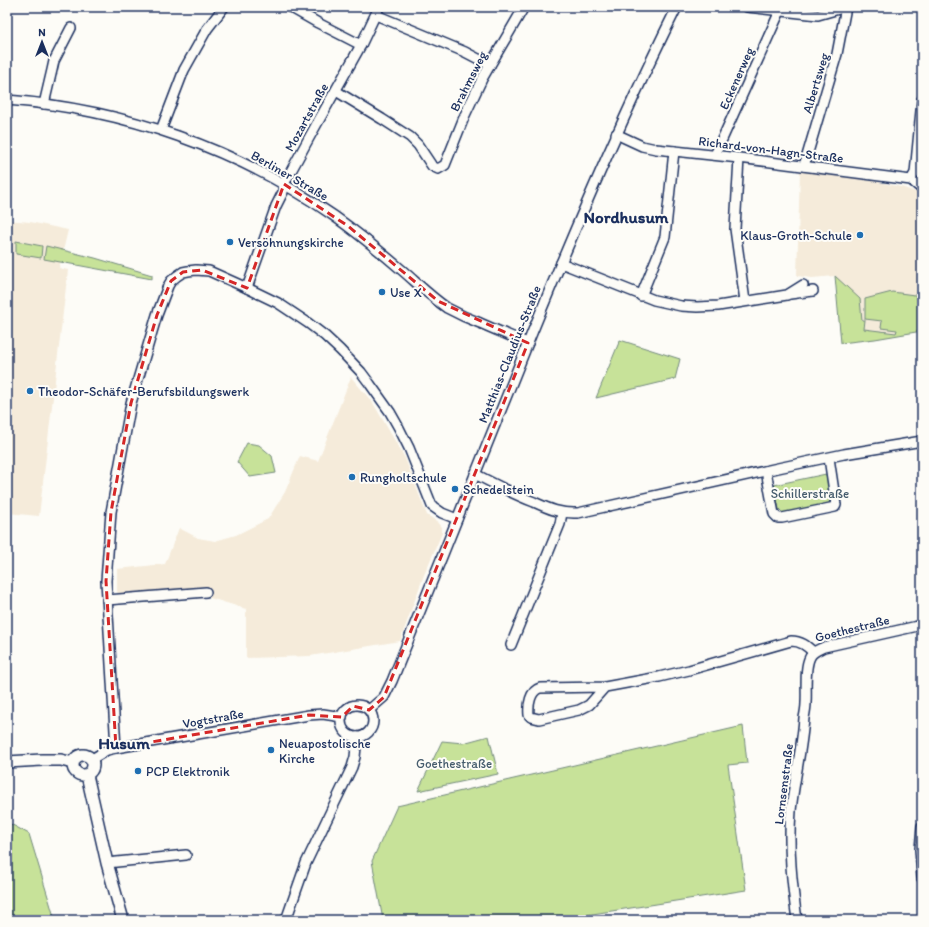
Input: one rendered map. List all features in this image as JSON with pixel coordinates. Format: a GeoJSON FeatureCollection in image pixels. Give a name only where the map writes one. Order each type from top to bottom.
{"type":"FeatureCollection","features":[{"type":"Feature","properties":{"kind":"main road"},"geometry":{"type":"LineString","coordinates":[[84,754],[92,759],[94,764],[93,768],[88,775],[83,776],[75,772],[73,763],[75,758],[84,754]]}},
{"type":"Feature","properties":{"kind":"main road"},"geometry":{"type":"LineString","coordinates":[[7,762],[61,760],[73,763]]}},
{"type":"Feature","properties":{"kind":"main road"},"geometry":{"type":"LineString","coordinates":[[88,775],[107,863],[123,920]]}},
{"type":"Feature","properties":{"kind":"street"},"geometry":{"type":"LineString","coordinates":[[161,130],[177,86],[187,64],[207,29],[224,7]]}},
{"type":"Feature","properties":{"kind":"street"},"geometry":{"type":"LineString","coordinates":[[290,7],[361,45]]}},
{"type":"Feature","properties":{"kind":"street","name":"Brahmsweg"},"geometry":{"type":"LineString","coordinates":[[336,91],[410,138],[418,145],[432,166],[438,169],[445,165],[471,101],[524,7]]}},
{"type":"Feature","properties":{"kind":"street","name":"Matthias-Claudius-Straße"},"geometry":{"type":"LineString","coordinates":[[369,710],[384,697],[390,687],[474,474],[597,177],[652,57],[677,7]]}},
{"type":"Feature","properties":{"kind":"street"},"geometry":{"type":"LineString","coordinates":[[747,7],[818,15],[846,7]]}},
{"type":"Feature","properties":{"kind":"street","name":"Albertsweg"},"geometry":{"type":"LineString","coordinates":[[804,166],[837,54],[846,7]]}},
{"type":"Feature","properties":{"kind":"street"},"geometry":{"type":"LineString","coordinates":[[377,11],[490,65]]}},
{"type":"Feature","properties":{"kind":"street","name":"Mozartstraße"},"geometry":{"type":"LineString","coordinates":[[247,288],[276,206],[283,192],[284,184],[361,45],[377,11]]}},
{"type":"Feature","properties":{"kind":"street","name":"Eckenerweg"},"geometry":{"type":"LineString","coordinates":[[715,155],[780,11]]}},
{"type":"Feature","properties":{"kind":"street"},"geometry":{"type":"LineString","coordinates":[[44,104],[54,61],[71,28]]}},
{"type":"Feature","properties":{"kind":"street","name":"Berliner Straße"},"geometry":{"type":"LineString","coordinates":[[7,100],[95,112],[131,121],[192,141],[238,161],[284,184],[348,226],[448,308],[461,315],[528,343]]}},
{"type":"Feature","properties":{"kind":"street"},"geometry":{"type":"LineString","coordinates":[[922,100],[915,173],[911,180],[922,189]]}},
{"type":"Feature","properties":{"kind":"street","name":"Richard-von-Hagn-Straße"},"geometry":{"type":"LineString","coordinates":[[616,134],[642,146],[656,149],[911,180]]}},
{"type":"Feature","properties":{"kind":"street"},"geometry":{"type":"LineString","coordinates":[[642,296],[665,236],[674,151]]}},
{"type":"Feature","properties":{"kind":"street"},"geometry":{"type":"LineString","coordinates":[[739,158],[735,229],[745,301]]}},
{"type":"Feature","properties":{"kind":"street"},"geometry":{"type":"LineString","coordinates":[[561,263],[642,296],[667,304],[697,307],[718,306],[812,291]]}},
{"type":"Feature","properties":{"kind":"street"},"geometry":{"type":"LineString","coordinates":[[116,748],[106,581],[111,512],[131,403],[157,315],[168,286],[183,272],[196,270],[209,271],[247,288],[278,303],[325,336],[353,363],[381,398],[399,428],[412,454],[432,506],[442,513],[457,518]]}},
{"type":"Feature","properties":{"kind":"street"},"geometry":{"type":"LineString","coordinates":[[787,295],[802,284]]}},
{"type":"Feature","properties":{"kind":"street"},"geometry":{"type":"LineString","coordinates":[[474,474],[511,493],[562,513],[571,514],[587,512],[766,471],[922,441]]}},
{"type":"Feature","properties":{"kind":"street"},"geometry":{"type":"LineString","coordinates":[[766,471],[774,514],[778,518],[782,518],[834,507],[836,505],[829,458]]}},
{"type":"Feature","properties":{"kind":"street"},"geometry":{"type":"LineString","coordinates":[[512,645],[560,524],[562,513]]}},
{"type":"Feature","properties":{"kind":"street"},"geometry":{"type":"LineString","coordinates":[[108,600],[206,592]]}},
{"type":"Feature","properties":{"kind":"street","name":"Goethestraße"},"geometry":{"type":"LineString","coordinates":[[605,687],[589,705],[580,710],[539,719],[529,715],[528,710],[533,693],[542,688],[605,687],[679,673],[791,641],[802,643],[813,652],[836,644],[922,625]]}},
{"type":"Feature","properties":{"kind":"street","name":"Lornsenstraße"},"geometry":{"type":"LineString","coordinates":[[797,920],[791,872],[790,823],[804,721],[808,662],[813,652]]}},
{"type":"Feature","properties":{"kind":"street"},"geometry":{"type":"LineString","coordinates":[[359,705],[369,710],[373,721],[369,731],[363,735],[357,737],[350,735],[342,727],[342,718],[344,712],[348,708],[359,705]]}},
{"type":"Feature","properties":{"kind":"street","name":"Vogtstraße"},"geometry":{"type":"LineString","coordinates":[[92,759],[107,750],[116,748],[309,715],[323,714],[342,718]]}},
{"type":"Feature","properties":{"kind":"street"},"geometry":{"type":"LineString","coordinates":[[286,920],[306,863],[352,767],[355,758],[357,737]]}},
{"type":"Feature","properties":{"kind":"street"},"geometry":{"type":"LineString","coordinates":[[922,826],[920,849],[922,878]]}},
{"type":"Feature","properties":{"kind":"street"},"geometry":{"type":"LineString","coordinates":[[107,863],[186,855]]}},
{"type":"Feature","properties":{"kind":"highlighted area"},"geometry":{"type":"Polygon","coordinates":[[[284,184],[348,226],[438,301],[528,343],[384,697],[369,710],[353,706],[342,717],[309,715],[116,748],[106,581],[111,512],[131,403],[157,315],[171,281],[183,272],[202,270],[247,288],[284,184]]]}},
{"type":"Feature","properties":{"kind":"shaded area","name":"Klaus-Groth-Schule"},"geometry":{"type":"Polygon","coordinates":[[[800,171],[874,181],[901,187],[922,194],[922,331],[841,343],[835,276],[812,278],[797,276],[800,171]]]}},
{"type":"Feature","properties":{"kind":"shaded area","name":"Theodor-Schäfer-Berufsbildungswerk"},"geometry":{"type":"Polygon","coordinates":[[[7,220],[30,222],[68,230],[59,268],[68,270],[39,516],[7,513],[7,220]]]}},
{"type":"Feature","properties":{"kind":"shaded area"},"geometry":{"type":"Polygon","coordinates":[[[351,377],[373,403],[405,458],[427,515],[438,522],[442,527],[442,533],[424,575],[400,641],[310,656],[246,658],[246,609],[207,597],[207,587],[120,595],[117,592],[117,569],[165,564],[179,528],[198,538],[215,541],[236,535],[268,519],[285,492],[300,456],[318,461],[351,377]]]}},
{"type":"Feature","properties":{"kind":"green space"},"geometry":{"type":"Polygon","coordinates":[[[16,241],[42,246],[41,258],[16,254],[16,241]]]}},
{"type":"Feature","properties":{"kind":"green space"},"geometry":{"type":"Polygon","coordinates":[[[46,246],[95,258],[152,275],[152,279],[44,259],[46,246]]]}},
{"type":"Feature","properties":{"kind":"green space"},"geometry":{"type":"Polygon","coordinates":[[[835,276],[860,299],[862,320],[865,320],[864,329],[896,333],[897,330],[881,328],[882,321],[865,319],[865,299],[892,292],[922,296],[922,331],[841,343],[835,276]]]}},
{"type":"Feature","properties":{"kind":"green space"},"geometry":{"type":"Polygon","coordinates":[[[620,340],[680,359],[675,379],[596,398],[620,340]]]}},
{"type":"Feature","properties":{"kind":"green space"},"geometry":{"type":"Polygon","coordinates":[[[247,443],[259,445],[272,456],[276,473],[250,477],[237,462],[247,443]]]}},
{"type":"Feature","properties":{"kind":"green space","name":"Schillerstraße"},"geometry":{"type":"Polygon","coordinates":[[[826,474],[831,499],[827,506],[784,514],[779,509],[774,485],[826,474]]]}},
{"type":"Feature","properties":{"kind":"green space"},"geometry":{"type":"Polygon","coordinates":[[[743,726],[747,763],[728,765],[746,890],[554,920],[383,920],[372,861],[397,806],[743,726]]]}},
{"type":"Feature","properties":{"kind":"green space","name":"Goethestraße"},"geometry":{"type":"Polygon","coordinates":[[[489,736],[498,774],[418,791],[442,741],[463,743],[489,736]]]}},
{"type":"Feature","properties":{"kind":"green space"},"geometry":{"type":"Polygon","coordinates":[[[7,822],[29,834],[55,920],[7,920],[7,822]]]}},
{"type":"Feature","properties":{"kind":"place","name":"Klaus-Groth-Schule"},"geometry":{"type":"Point","coordinates":[860,235]}},
{"type":"Feature","properties":{"kind":"place","name":"Versöhnungskirche"},"geometry":{"type":"Point","coordinates":[230,242]}},
{"type":"Feature","properties":{"kind":"place","name":"Use X"},"geometry":{"type":"Point","coordinates":[382,292]}},
{"type":"Feature","properties":{"kind":"place","name":"Theodor-Schäfer-Berufsbildungswerk"},"geometry":{"type":"Point","coordinates":[30,391]}},
{"type":"Feature","properties":{"kind":"place","name":"Rungholtschule"},"geometry":{"type":"Point","coordinates":[352,477]}},
{"type":"Feature","properties":{"kind":"place","name":"Schedelstein"},"geometry":{"type":"Point","coordinates":[455,489]}},
{"type":"Feature","properties":{"kind":"place","name":"Neuapostolische Kirche"},"geometry":{"type":"Point","coordinates":[271,750]}},
{"type":"Feature","properties":{"kind":"place","name":"PCP Elektronik"},"geometry":{"type":"Point","coordinates":[138,771]}},
{"type":"Feature","properties":{"kind":"district","name":"Nordhusum"},"geometry":{"type":"Point","coordinates":[626,217]}},
{"type":"Feature","properties":{"kind":"district","name":"Husum"},"geometry":{"type":"Point","coordinates":[124,743]}}]}
